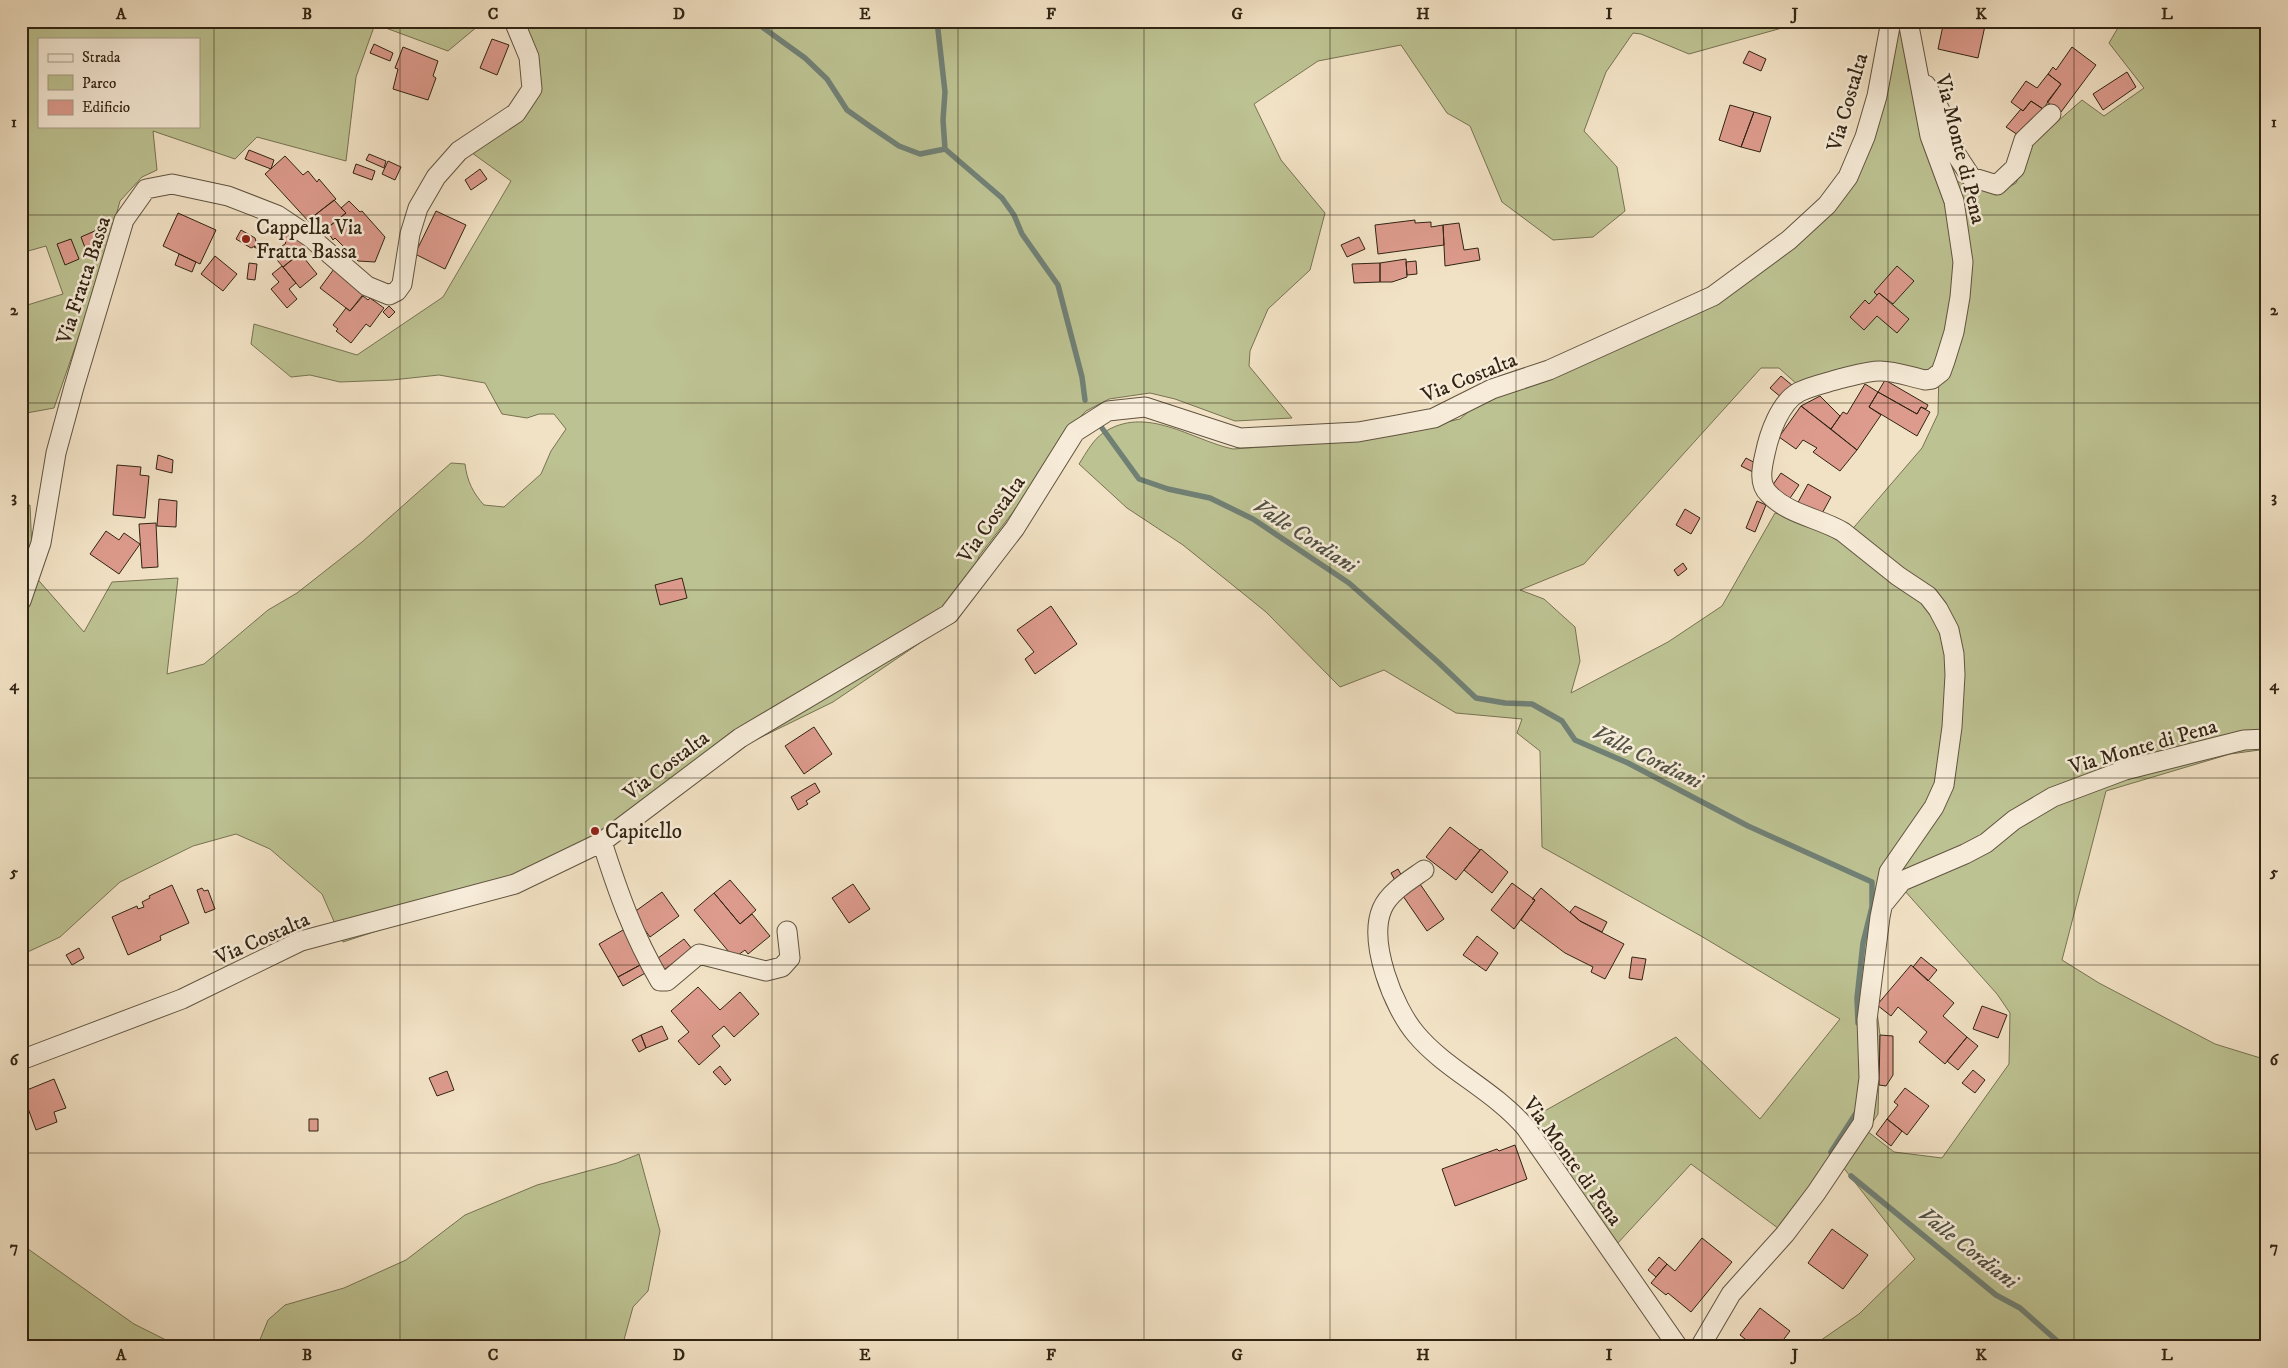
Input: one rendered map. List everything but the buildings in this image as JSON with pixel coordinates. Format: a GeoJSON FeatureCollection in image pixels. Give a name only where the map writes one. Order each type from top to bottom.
{"type":"FeatureCollection","features":[{"type":"Feature","properties":{"kind":"street","name":"Via Fratta Bassa"},"geometry":{"type":"LineString","coordinates":[[21,601],[41,543],[56,452],[118,238],[124,220],[146,189],[172,184],[228,196],[277,215],[310,237],[367,286],[389,295],[397,291],[402,284],[410,234],[418,208],[436,177],[459,151],[516,113],[532,90],[529,57],[514,21]]}},
{"type":"Feature","properties":{"kind":"street","name":"Via Costalta"},"geometry":{"type":"LineString","coordinates":[[21,1060],[182,999],[301,941],[515,884],[602,842],[740,738],[949,614],[1015,528],[1075,432],[1108,412],[1145,407],[1240,438],[1358,432],[1434,418],[1492,389],[1549,370],[1713,296],[1788,240],[1828,205],[1848,177],[1865,137],[1877,96],[1891,21]]}},
{"type":"Feature","properties":{"kind":"street","name":"Via Monte di Pena"},"geometry":{"type":"LineString","coordinates":[[1700,1347],[1731,1294],[1784,1234],[1816,1193],[1863,1123],[1869,1078],[1867,1020],[1880,916],[1885,902],[1889,872],[1934,806],[1944,785],[1952,727],[1954,654],[1949,630],[1938,609],[1928,596],[1898,576],[1843,532],[1834,526],[1809,519],[1768,494],[1762,485],[1762,470],[1773,425],[1788,402],[1797,393],[1822,384],[1881,371],[1925,380],[1932,379],[1941,372],[1945,361],[1954,332],[1960,297],[1962,262],[1954,202],[1930,136],[1908,21]]}},
{"type":"Feature","properties":{"kind":"street"},"geometry":{"type":"LineString","coordinates":[[1919,73],[1941,112],[1956,154],[1971,177],[1997,185],[2015,168],[2024,140],[2051,114]]}},
{"type":"Feature","properties":{"kind":"street","name":"Via Monte di Pena"},"geometry":{"type":"LineString","coordinates":[[1885,902],[1902,881],[1986,843],[2014,820],[2053,797],[2125,770],[2244,740],[2267,739]]}},
{"type":"Feature","properties":{"kind":"street"},"geometry":{"type":"LineString","coordinates":[[602,842],[622,905],[644,954],[660,980],[667,981],[699,954],[766,971],[782,968],[790,958],[790,947],[786,931]]}},
{"type":"Feature","properties":{"kind":"street","name":"Via Monte di Pena"},"geometry":{"type":"LineString","coordinates":[[1424,870],[1393,894],[1382,908],[1378,923],[1381,961],[1401,1012],[1416,1034],[1510,1109],[1526,1128],[1678,1347]]}},
{"type":"Feature","properties":{"kind":"green space"},"geometry":{"type":"Polygon","coordinates":[[[21,21],[484,21],[448,51],[375,24],[356,77],[346,161],[257,137],[235,159],[153,131],[157,170],[142,177],[120,201],[98,281],[54,408],[21,414],[21,307],[63,294],[46,246],[21,253],[21,21]]]}},
{"type":"Feature","properties":{"kind":"green space"},"geometry":{"type":"Polygon","coordinates":[[[517,21],[1807,21],[1689,54],[1641,34],[1633,33],[1606,72],[1584,131],[1617,167],[1625,211],[1593,237],[1553,240],[1502,202],[1470,126],[1447,113],[1401,45],[1318,61],[1254,104],[1281,160],[1325,213],[1310,270],[1268,309],[1250,351],[1249,366],[1292,418],[1235,421],[1175,399],[1150,393],[1109,399],[1086,411],[1071,427],[1013,512],[979,556],[958,617],[833,702],[698,768],[530,881],[343,942],[322,894],[270,849],[236,834],[193,846],[120,882],[60,937],[21,955],[21,507],[30,505],[33,574],[84,632],[112,582],[178,578],[167,674],[204,664],[268,610],[297,593],[362,542],[451,463],[465,464],[471,486],[484,505],[504,507],[541,474],[551,451],[566,429],[554,414],[539,414],[527,418],[502,414],[485,383],[439,375],[392,380],[340,382],[310,375],[291,377],[251,344],[254,324],[357,355],[443,297],[511,181],[468,150],[539,90],[517,21]]]}},
{"type":"Feature","properties":{"kind":"green space"},"geometry":{"type":"Polygon","coordinates":[[[1901,21],[1950,179],[1996,194],[2016,183],[2033,143],[2082,100],[2104,116],[2144,88],[2109,43],[2122,21],[2267,21],[2267,749],[2230,754],[2106,791],[2062,960],[2099,983],[2215,1044],[2267,1060],[2267,1347],[1811,1347],[1859,1314],[1915,1259],[1839,1162],[1786,1234],[1691,1164],[1616,1245],[1525,1122],[1676,1037],[1760,1119],[1840,1019],[1701,936],[1542,847],[1540,751],[1517,733],[1522,719],[1456,713],[1384,670],[1340,687],[1266,612],[1183,545],[1127,508],[1079,464],[1093,443],[1103,433],[1119,425],[1136,422],[1168,427],[1233,449],[1367,440],[1460,419],[1498,386],[1732,285],[1841,197],[1901,21]],[[1761,368],[1584,564],[1520,590],[1544,599],[1575,627],[1580,661],[1571,693],[1668,642],[1722,606],[1775,513],[1806,523],[1843,540],[1922,448],[1938,414],[1939,368],[1932,373],[1799,386],[1779,368],[1761,368]],[[1904,890],[1890,909],[1876,1004],[1880,1035],[1878,1114],[1867,1131],[1894,1152],[1942,1158],[2009,1064],[2010,1013],[1997,994],[1904,890]]]}},
{"type":"Feature","properties":{"kind":"green space"},"geometry":{"type":"Polygon","coordinates":[[[639,1154],[660,1231],[648,1291],[633,1307],[622,1347],[257,1347],[268,1320],[285,1305],[344,1288],[406,1260],[465,1215],[537,1185],[617,1163],[639,1154]]]}},
{"type":"Feature","properties":{"kind":"green space"},"geometry":{"type":"Polygon","coordinates":[[[21,1244],[134,1324],[180,1347],[21,1347],[21,1244]]]}},
{"type":"Feature","properties":{"kind":"waterway","name":"Valle Cordiani"},"geometry":{"type":"LineString","coordinates":[[754,21],[805,58],[827,79],[847,110],[899,146],[920,154],[945,149],[1002,198],[1014,215],[1022,234],[1058,285],[1082,377],[1085,400]]}},
{"type":"Feature","properties":{"kind":"waterway"},"geometry":{"type":"LineString","coordinates":[[937,21],[945,92],[943,120],[945,149]]}},
{"type":"Feature","properties":{"kind":"waterway","name":"Valle Cordiani"},"geometry":{"type":"LineString","coordinates":[[1102,428],[1139,479],[1168,489],[1210,498],[1253,519],[1349,583],[1476,698],[1505,703],[1532,704],[1562,721],[1575,740],[1628,763],[1748,826],[1872,882],[1872,907],[1863,943],[1857,998],[1858,1023]]}},
{"type":"Feature","properties":{"kind":"waterway","name":"Valle Cordiani"},"geometry":{"type":"LineString","coordinates":[[1831,1152],[1858,1110]]}},
{"type":"Feature","properties":{"kind":"waterway","name":"Valle Cordiani"},"geometry":{"type":"LineString","coordinates":[[1851,1176],[1996,1295],[2020,1308],[2064,1347]]}},
{"type":"Feature","properties":{"kind":"place","name":"Cappella Via Fratta Bassa"},"geometry":{"type":"Point","coordinates":[246,239]}},
{"type":"Feature","properties":{"kind":"place","name":"Capitello"},"geometry":{"type":"Point","coordinates":[595,831]}}]}
